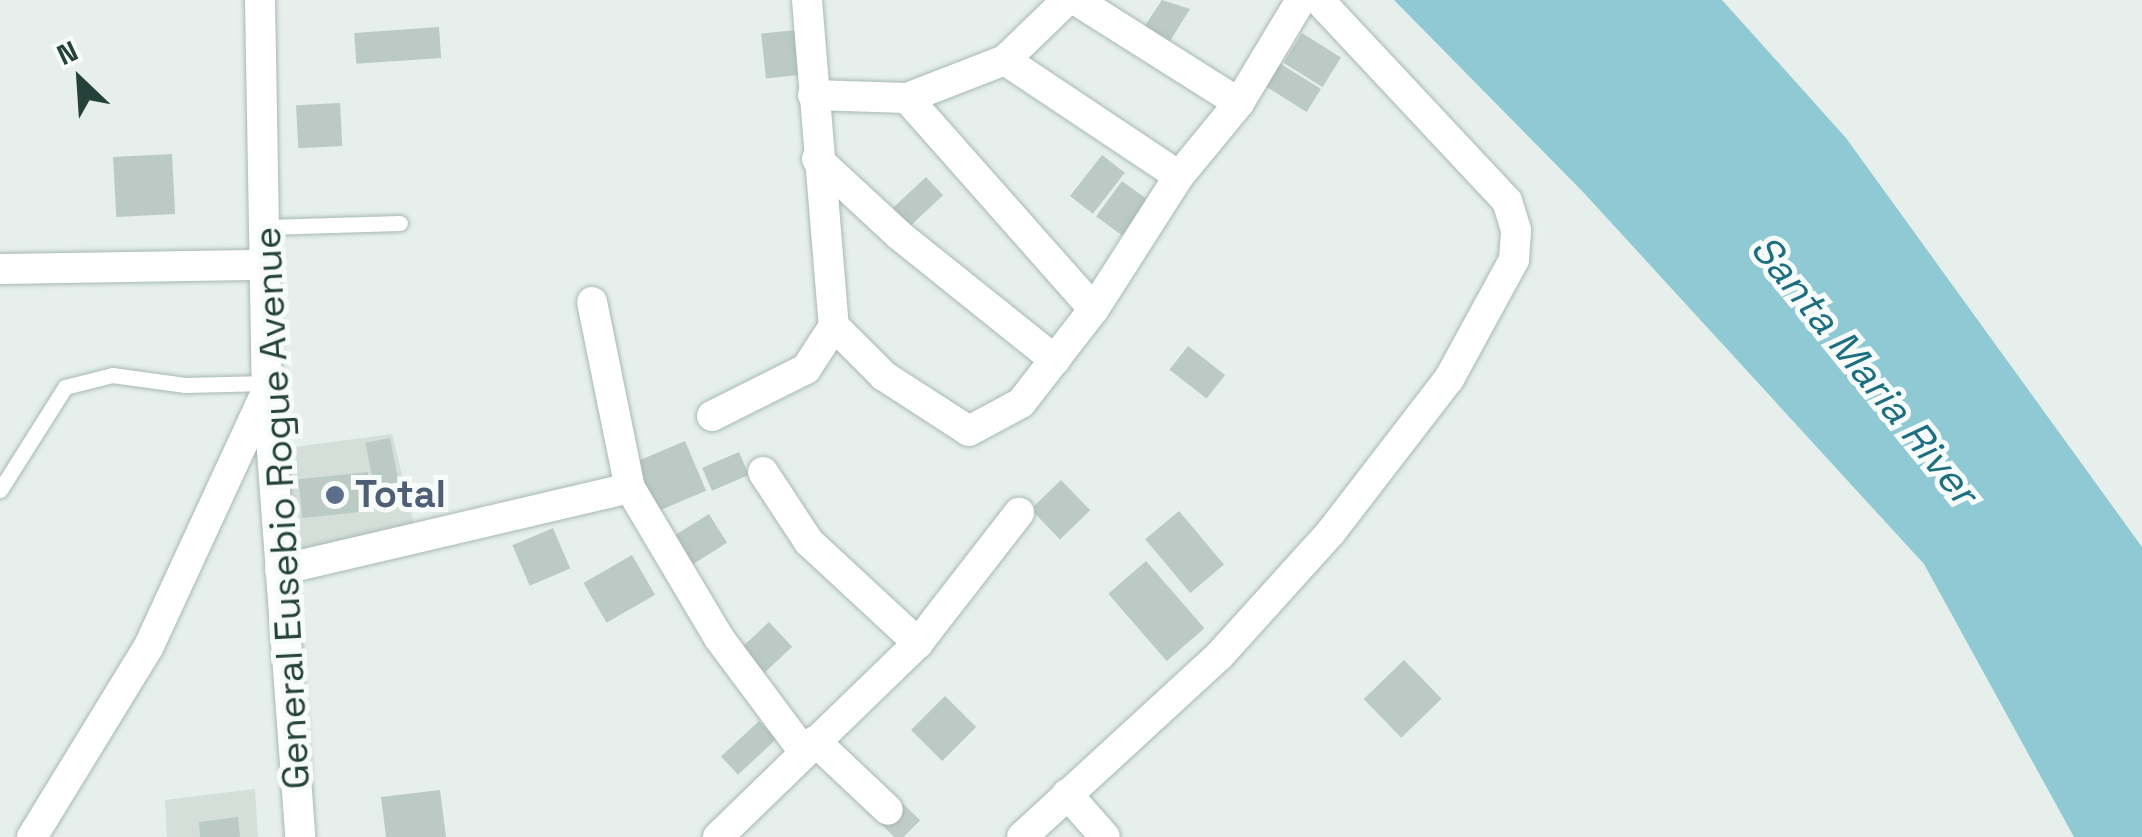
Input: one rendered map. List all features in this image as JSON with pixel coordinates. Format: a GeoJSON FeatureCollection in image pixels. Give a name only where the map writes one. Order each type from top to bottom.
{"type":"FeatureCollection","features":[{"type":"Feature","properties":{"kind":"street","name":"General Eusebio Rogue Avenue"},"geometry":{"type":"LineString","coordinates":[[260,0],[267,387],[300,837]]}},
{"type":"Feature","properties":{"kind":"street"},"geometry":{"type":"LineString","coordinates":[[712,416],[806,369],[834,326],[817,159],[807,0]]}},
{"type":"Feature","properties":{"kind":"street"},"geometry":{"type":"LineString","coordinates":[[812,95],[907,98],[1006,60],[1067,0]]}},
{"type":"Feature","properties":{"kind":"street"},"geometry":{"type":"LineString","coordinates":[[1076,0],[1240,103]]}},
{"type":"Feature","properties":{"kind":"street"},"geometry":{"type":"LineString","coordinates":[[834,326],[884,376],[968,430],[1021,404],[1094,310],[1179,176],[1240,103],[1301,0]]}},
{"type":"Feature","properties":{"kind":"street"},"geometry":{"type":"LineString","coordinates":[[1022,837],[1220,656],[1332,532],[1449,378],[1514,260],[1516,230],[1508,202],[1319,0]]}},
{"type":"Feature","properties":{"kind":"street"},"geometry":{"type":"LineString","coordinates":[[1006,60],[1179,176]]}},
{"type":"Feature","properties":{"kind":"street"},"geometry":{"type":"LineString","coordinates":[[907,98],[1094,310]]}},
{"type":"Feature","properties":{"kind":"street"},"geometry":{"type":"LineString","coordinates":[[817,159],[899,235],[1055,360]]}},
{"type":"Feature","properties":{"kind":"street"},"geometry":{"type":"LineString","coordinates":[[0,269],[266,265]]}},
{"type":"Feature","properties":{"kind":"street"},"geometry":{"type":"LineString","coordinates":[[592,302],[630,488],[719,638],[810,746],[888,810]]}},
{"type":"Feature","properties":{"kind":"street"},"geometry":{"type":"LineString","coordinates":[[32,837],[148,648],[267,387]]}},
{"type":"Feature","properties":{"kind":"street"},"geometry":{"type":"LineString","coordinates":[[763,472],[809,542],[918,643]]}},
{"type":"Feature","properties":{"kind":"street"},"geometry":{"type":"LineString","coordinates":[[280,570],[630,488]]}},
{"type":"Feature","properties":{"kind":"street"},"geometry":{"type":"LineString","coordinates":[[718,837],[918,643],[1019,513]]}},
{"type":"Feature","properties":{"kind":"street"},"geometry":{"type":"LineString","coordinates":[[1067,794],[1105,837]]}},
{"type":"Feature","properties":{"kind":"lane"},"geometry":{"type":"LineString","coordinates":[[266,226],[400,222]]}},
{"type":"Feature","properties":{"kind":"lane"},"geometry":{"type":"LineString","coordinates":[[0,490],[65,386],[112,376],[185,385],[267,387]]}},
{"type":"Feature","properties":{"kind":"shaded area"},"geometry":{"type":"Polygon","coordinates":[[[392,434],[414,524],[292,553],[287,448],[392,434]]]}},
{"type":"Feature","properties":{"kind":"shaded area"},"geometry":{"type":"Polygon","coordinates":[[[255,789],[258,837],[167,837],[165,800],[255,789]]]}},
{"type":"Feature","properties":{"kind":"water","name":"Santa Maria River"},"geometry":{"type":"Polygon","coordinates":[[[1394,0],[1722,0],[1846,138],[2142,547],[2142,837],[2074,837],[1924,564],[1584,193],[1394,0]]]}},
{"type":"Feature","properties":{"kind":"building"},"geometry":{"type":"Polygon","coordinates":[[[1162,0],[1190,9],[1165,49],[1140,33],[1162,0]]]}},
{"type":"Feature","properties":{"kind":"building"},"geometry":{"type":"Polygon","coordinates":[[[439,27],[441,58],[356,64],[354,33],[439,27]]]}},
{"type":"Feature","properties":{"kind":"building"},"geometry":{"type":"Polygon","coordinates":[[[796,30],[801,75],[766,78],[761,34],[796,30]]]}},
{"type":"Feature","properties":{"kind":"building"},"geometry":{"type":"Polygon","coordinates":[[[1302,33],[1341,57],[1322,87],[1283,63],[1302,33]]]}},
{"type":"Feature","properties":{"kind":"building"},"geometry":{"type":"Polygon","coordinates":[[[1276,61],[1321,89],[1307,112],[1262,84],[1276,61]]]}},
{"type":"Feature","properties":{"kind":"building"},"geometry":{"type":"Polygon","coordinates":[[[340,103],[342,146],[298,148],[296,105],[340,103]]]}},
{"type":"Feature","properties":{"kind":"building"},"geometry":{"type":"Polygon","coordinates":[[[172,154],[175,214],[116,217],[113,157],[172,154]]]}},
{"type":"Feature","properties":{"kind":"building"},"geometry":{"type":"Polygon","coordinates":[[[1102,155],[1125,173],[1093,214],[1070,196],[1102,155]]]}},
{"type":"Feature","properties":{"kind":"building"},"geometry":{"type":"Polygon","coordinates":[[[926,177],[943,195],[907,229],[890,210],[926,177]]]}},
{"type":"Feature","properties":{"kind":"building"},"geometry":{"type":"Polygon","coordinates":[[[1122,181],[1152,203],[1126,238],[1096,217],[1122,181]]]}},
{"type":"Feature","properties":{"kind":"building"},"geometry":{"type":"Polygon","coordinates":[[[1188,346],[1225,375],[1207,399],[1170,370],[1188,346]]]}},
{"type":"Feature","properties":{"kind":"building"},"geometry":{"type":"Polygon","coordinates":[[[390,438],[403,505],[378,510],[365,443],[390,438]]]}},
{"type":"Feature","properties":{"kind":"building"},"geometry":{"type":"Polygon","coordinates":[[[685,441],[706,491],[655,512],[634,462],[685,441]]]}},
{"type":"Feature","properties":{"kind":"building"},"geometry":{"type":"Polygon","coordinates":[[[739,452],[749,475],[712,491],[702,468],[739,452]]]}},
{"type":"Feature","properties":{"kind":"building","name":"Total"},"geometry":{"type":"Polygon","coordinates":[[[368,472],[372,511],[302,518],[298,479],[368,472]]]}},
{"type":"Feature","properties":{"kind":"building"},"geometry":{"type":"Polygon","coordinates":[[[1061,480],[1090,510],[1060,539],[1031,509],[1061,480]]]}},
{"type":"Feature","properties":{"kind":"building"},"geometry":{"type":"Polygon","coordinates":[[[1179,511],[1224,565],[1190,593],[1145,539],[1179,511]]]}},
{"type":"Feature","properties":{"kind":"building"},"geometry":{"type":"Polygon","coordinates":[[[709,514],[727,543],[683,570],[665,542],[709,514]]]}},
{"type":"Feature","properties":{"kind":"building"},"geometry":{"type":"Polygon","coordinates":[[[553,528],[570,569],[530,586],[512,545],[553,528]]]}},
{"type":"Feature","properties":{"kind":"building"},"geometry":{"type":"Polygon","coordinates":[[[632,555],[655,595],[607,623],[584,583],[632,555]]]}},
{"type":"Feature","properties":{"kind":"building"},"geometry":{"type":"Polygon","coordinates":[[[1146,561],[1204,628],[1167,661],[1108,594],[1146,561]]]}},
{"type":"Feature","properties":{"kind":"building"},"geometry":{"type":"Polygon","coordinates":[[[769,622],[792,647],[764,673],[741,648],[769,622]]]}},
{"type":"Feature","properties":{"kind":"building"},"geometry":{"type":"Polygon","coordinates":[[[1404,660],[1442,699],[1401,738],[1364,699],[1404,660]]]}},
{"type":"Feature","properties":{"kind":"building"},"geometry":{"type":"Polygon","coordinates":[[[945,696],[976,727],[942,761],[911,730],[945,696]]]}},
{"type":"Feature","properties":{"kind":"building"},"geometry":{"type":"Polygon","coordinates":[[[759,721],[776,739],[738,775],[721,756],[759,721]]]}},
{"type":"Feature","properties":{"kind":"building"},"geometry":{"type":"Polygon","coordinates":[[[440,790],[446,837],[386,837],[381,797],[440,790]]]}},
{"type":"Feature","properties":{"kind":"building"},"geometry":{"type":"Polygon","coordinates":[[[238,817],[240,837],[200,837],[199,822],[238,817]]]}},
{"type":"Feature","properties":{"kind":"tunnel"},"geometry":{"type":"LineString","coordinates":[[888,810],[916,837]]}},
{"type":"Feature","properties":{"kind":"place","name":"Total"},"geometry":{"type":"Point","coordinates":[335,495]}}]}
